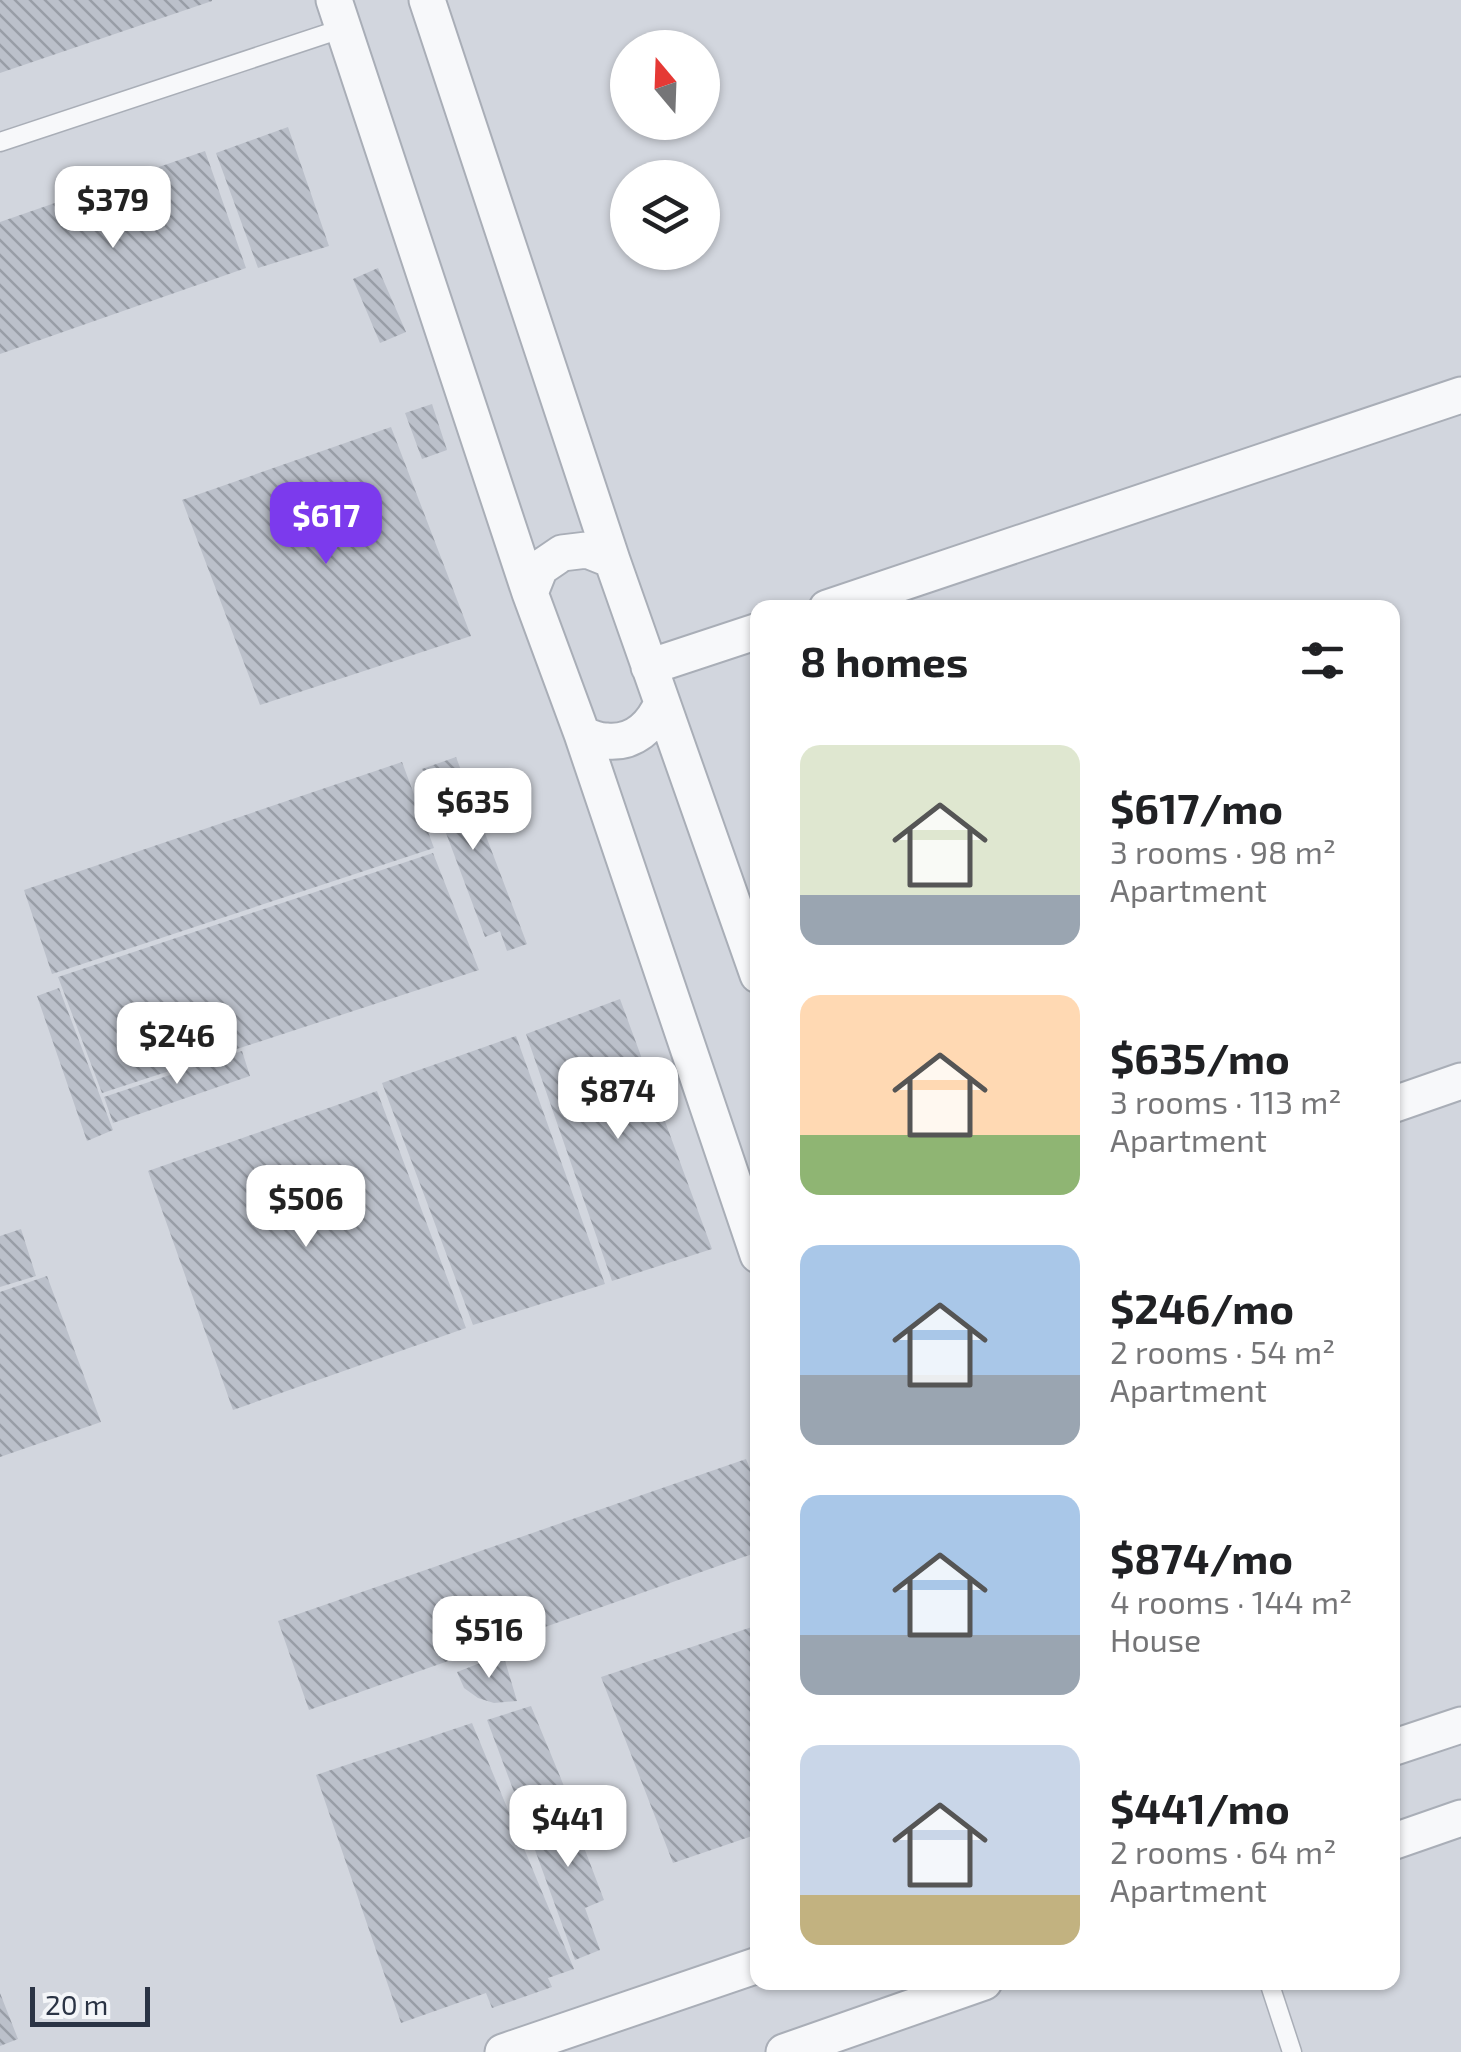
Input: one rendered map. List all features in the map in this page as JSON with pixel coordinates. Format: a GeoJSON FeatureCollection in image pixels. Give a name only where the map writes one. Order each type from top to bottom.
{"type":"FeatureCollection","features":[{"type":"Feature","properties":{"kind":"street"},"geometry":{"type":"LineString","coordinates":[[427,0],[612,560],[750,952]]}},
{"type":"Feature","properties":{"kind":"street"},"geometry":{"type":"LineString","coordinates":[[339,14],[530,593],[746,1179],[750,1204]]}},
{"type":"Feature","properties":{"kind":"street"},"geometry":{"type":"LineString","coordinates":[[851,600],[1461,396]]}},
{"type":"Feature","properties":{"kind":"street"},"geometry":{"type":"LineString","coordinates":[[530,593],[540,568],[562,553],[588,550],[612,560]]}},
{"type":"Feature","properties":{"kind":"street"},"geometry":{"type":"LineString","coordinates":[[649,667],[750,634]]}},
{"type":"Feature","properties":{"kind":"street"},"geometry":{"type":"LineString","coordinates":[[582,734],[607,742],[632,737],[653,723],[662,703]]}},
{"type":"Feature","properties":{"kind":"street"},"geometry":{"type":"LineString","coordinates":[[1400,1102],[1461,1081]]}},
{"type":"Feature","properties":{"kind":"street"},"geometry":{"type":"LineString","coordinates":[[1400,1745],[1461,1725]]}},
{"type":"Feature","properties":{"kind":"street"},"geometry":{"type":"LineString","coordinates":[[1400,1839],[1461,1818]]}},
{"type":"Feature","properties":{"kind":"street"},"geometry":{"type":"LineString","coordinates":[[503,2052],[750,1968]]}},
{"type":"Feature","properties":{"kind":"street"},"geometry":{"type":"LineString","coordinates":[[784,2052],[952,1990]]}},
{"type":"Feature","properties":{"kind":"lane"},"geometry":{"type":"LineString","coordinates":[[0,142],[339,14]]}},
{"type":"Feature","properties":{"kind":"lane"},"geometry":{"type":"LineString","coordinates":[[1272,1990],[1292,2052]]}},
{"type":"Feature","properties":{"kind":"shaded area"},"geometry":{"type":"Polygon","coordinates":[[[0,0],[1461,0],[1461,2052],[0,2052],[0,0]]]}},
{"type":"Feature","properties":{"kind":"building"},"geometry":{"type":"Polygon","coordinates":[[[0,0],[212,0],[212,1],[0,73],[0,0]]]}},
{"type":"Feature","properties":{"kind":"building"},"geometry":{"type":"Polygon","coordinates":[[[288,127],[329,246],[258,268],[216,153],[288,127]]]}},
{"type":"Feature","properties":{"kind":"building"},"geometry":{"type":"Polygon","coordinates":[[[205,151],[246,268],[0,354],[0,222],[205,151]]]}},
{"type":"Feature","properties":{"kind":"building"},"geometry":{"type":"Polygon","coordinates":[[[378,268],[406,332],[380,343],[353,279],[378,268]]]}},
{"type":"Feature","properties":{"kind":"building"},"geometry":{"type":"Polygon","coordinates":[[[432,404],[447,450],[422,459],[405,413],[432,404]]]}},
{"type":"Feature","properties":{"kind":"building"},"geometry":{"type":"Polygon","coordinates":[[[391,427],[471,636],[260,705],[182,500],[391,427]]]}},
{"type":"Feature","properties":{"kind":"building"},"geometry":{"type":"Polygon","coordinates":[[[456,757],[527,944],[507,951],[500,931],[485,937],[422,769],[456,757]]]}},
{"type":"Feature","properties":{"kind":"building"},"geometry":{"type":"Polygon","coordinates":[[[402,762],[434,848],[52,974],[24,890],[402,762]]]}},
{"type":"Feature","properties":{"kind":"building"},"geometry":{"type":"Polygon","coordinates":[[[433,853],[479,970],[102,1093],[58,977],[433,853]]]}},
{"type":"Feature","properties":{"kind":"building"},"geometry":{"type":"Polygon","coordinates":[[[59,988],[113,1130],[87,1141],[37,996],[59,988]]]}},
{"type":"Feature","properties":{"kind":"building"},"geometry":{"type":"Polygon","coordinates":[[[620,999],[712,1249],[612,1281],[526,1034],[620,999]]]}},
{"type":"Feature","properties":{"kind":"building"},"geometry":{"type":"Polygon","coordinates":[[[516,1036],[605,1284],[473,1325],[382,1083],[516,1036]]]}},
{"type":"Feature","properties":{"kind":"building"},"geometry":{"type":"Polygon","coordinates":[[[242,1051],[250,1076],[113,1123],[104,1097],[242,1051]]]}},
{"type":"Feature","properties":{"kind":"building"},"geometry":{"type":"Polygon","coordinates":[[[377,1091],[466,1328],[233,1410],[148,1171],[377,1091]]]}},
{"type":"Feature","properties":{"kind":"building"},"geometry":{"type":"Polygon","coordinates":[[[21,1229],[36,1276],[0,1287],[0,1236],[21,1229]]]}},
{"type":"Feature","properties":{"kind":"building"},"geometry":{"type":"Polygon","coordinates":[[[47,1276],[101,1422],[0,1457],[0,1292],[47,1276]]]}},
{"type":"Feature","properties":{"kind":"building"},"geometry":{"type":"Polygon","coordinates":[[[746,1459],[750,1469],[750,1555],[309,1710],[278,1621],[746,1459]]]}},
{"type":"Feature","properties":{"kind":"building"},"geometry":{"type":"Polygon","coordinates":[[[750,1628],[750,1837],[673,1863],[601,1677],[750,1628]]]}},
{"type":"Feature","properties":{"kind":"building"},"geometry":{"type":"Polygon","coordinates":[[[503,1654],[517,1701],[494,1703],[464,1688],[457,1672],[503,1654]]]}},
{"type":"Feature","properties":{"kind":"building"},"geometry":{"type":"Polygon","coordinates":[[[531,1706],[566,1791],[520,1808],[487,1720],[531,1706]]]}},
{"type":"Feature","properties":{"kind":"building"},"geometry":{"type":"Polygon","coordinates":[[[472,1723],[574,1969],[548,1978],[552,1987],[492,2008],[486,1993],[401,2023],[316,1775],[472,1723]]]}},
{"type":"Feature","properties":{"kind":"building"},"geometry":{"type":"Polygon","coordinates":[[[580,1798],[591,1831],[580,1837],[604,1900],[585,1908],[600,1950],[575,1960],[523,1817],[580,1798]]]}},
{"type":"Feature","properties":{"kind":"building"},"geometry":{"type":"Polygon","coordinates":[[[0,1993],[18,2039],[0,2046],[0,1993]]]}}]}
